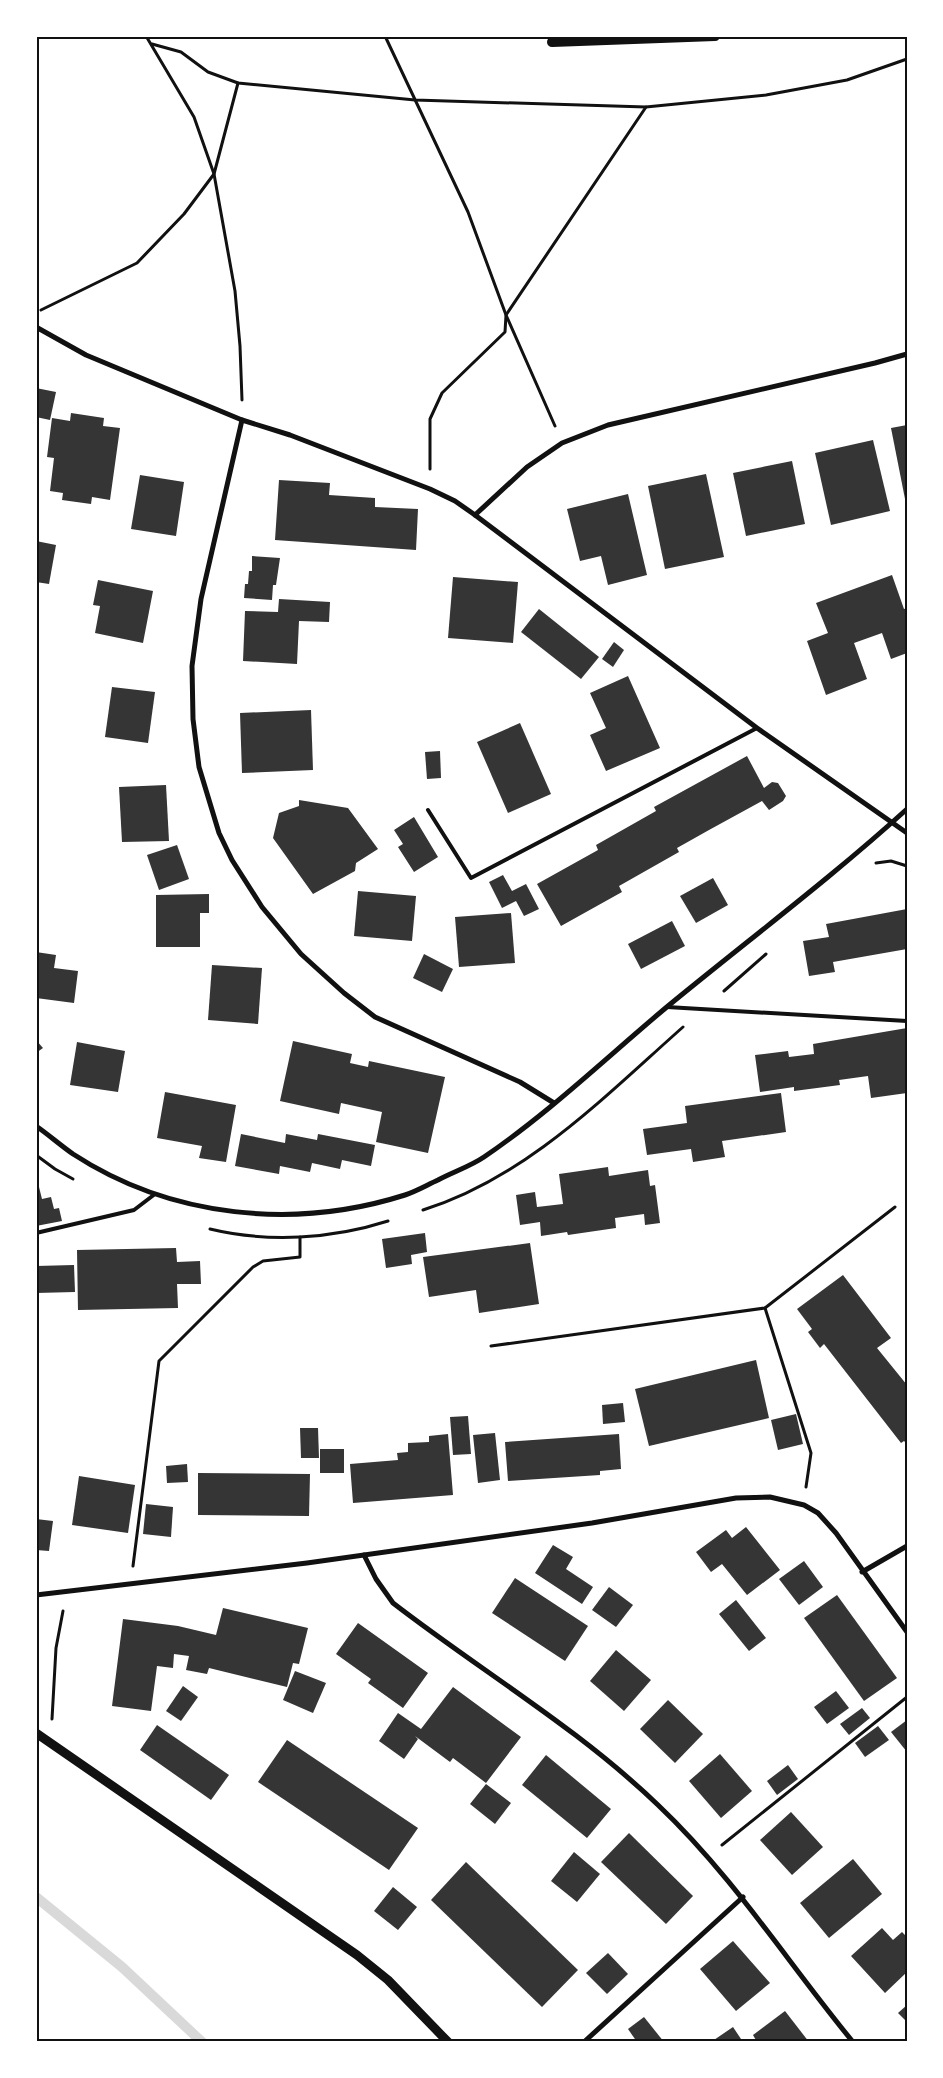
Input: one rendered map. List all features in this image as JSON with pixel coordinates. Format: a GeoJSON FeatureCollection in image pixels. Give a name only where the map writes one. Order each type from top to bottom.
{"type":"FeatureCollection","features":[{"type":"Feature","properties":{"kind":"main road"},"geometry":{"type":"LineString","coordinates":[[552,42],[715,36]]}},
{"type":"Feature","properties":{"kind":"street"},"geometry":{"type":"LineString","coordinates":[[36,327],[86,355],[242,420],[290,435],[430,489],[455,501],[757,728],[907,833]]}},
{"type":"Feature","properties":{"kind":"street"},"geometry":{"type":"LineString","coordinates":[[475,515],[527,467],[562,443],[608,425],[907,354]]}},
{"type":"Feature","properties":{"kind":"street"},"geometry":{"type":"LineString","coordinates":[[242,420],[201,599],[192,666],[193,719],[199,767],[219,833],[232,860],[262,907],[300,954],[344,993],[375,1017],[520,1082],[554,1103]]}},
{"type":"Feature","properties":{"kind":"street"},"geometry":{"type":"LineString","coordinates":[[36,1126],[74,1154],[115,1176],[155,1194],[190,1204],[226,1211],[295,1215],[342,1211],[408,1194],[483,1158],[554,1103],[907,809]]}},
{"type":"Feature","properties":{"kind":"street"},"geometry":{"type":"LineString","coordinates":[[36,1595],[364,1555],[592,1523],[736,1498],[770,1497],[804,1505],[818,1513],[836,1533],[862,1572],[907,1632]]}},
{"type":"Feature","properties":{"kind":"street"},"geometry":{"type":"LineString","coordinates":[[862,1572],[907,1546]]}},
{"type":"Feature","properties":{"kind":"street"},"geometry":{"type":"LineString","coordinates":[[364,1555],[376,1579],[393,1603],[613,1764],[660,1806],[743,1897],[853,2042]]}},
{"type":"Feature","properties":{"kind":"street"},"geometry":{"type":"LineString","coordinates":[[36,1733],[357,1955],[388,1980],[448,2042]]}},
{"type":"Feature","properties":{"kind":"street"},"geometry":{"type":"LineString","coordinates":[[584,2042],[743,1897]]}},
{"type":"Feature","properties":{"kind":"lane"},"geometry":{"type":"LineString","coordinates":[[428,810],[472,878],[757,728]]}},
{"type":"Feature","properties":{"kind":"lane"},"geometry":{"type":"LineString","coordinates":[[667,1007],[907,1021]]}},
{"type":"Feature","properties":{"kind":"lane"},"geometry":{"type":"LineString","coordinates":[[36,1232],[134,1210],[155,1194]]}},
{"type":"Feature","properties":{"kind":"path"},"geometry":{"type":"LineString","coordinates":[[146,36],[194,117],[214,174],[235,291],[241,354],[242,420]]}},
{"type":"Feature","properties":{"kind":"path"},"geometry":{"type":"LineString","coordinates":[[385,36],[468,212],[506,315],[562,443]]}},
{"type":"Feature","properties":{"kind":"path"},"geometry":{"type":"LineString","coordinates":[[152,44],[181,52],[208,72],[238,83],[415,100],[646,107],[775,93],[847,80],[907,59]]}},
{"type":"Feature","properties":{"kind":"path"},"geometry":{"type":"LineString","coordinates":[[36,312],[137,263],[184,214],[214,174],[238,83]]}},
{"type":"Feature","properties":{"kind":"path"},"geometry":{"type":"LineString","coordinates":[[430,489],[430,419],[442,393],[505,332],[506,315],[646,107]]}},
{"type":"Feature","properties":{"kind":"path"},"geometry":{"type":"LineString","coordinates":[[872,863],[891,860],[907,866]]}},
{"type":"Feature","properties":{"kind":"path"},"geometry":{"type":"LineString","coordinates":[[416,1213],[442,1204],[509,1172],[577,1121],[768,952]]}},
{"type":"Feature","properties":{"kind":"path"},"geometry":{"type":"LineString","coordinates":[[36,1155],[55,1169],[81,1183]]}},
{"type":"Feature","properties":{"kind":"path"},"geometry":{"type":"LineString","coordinates":[[491,1346],[765,1308],[895,1207]]}},
{"type":"Feature","properties":{"kind":"path"},"geometry":{"type":"LineString","coordinates":[[210,1229],[259,1237],[300,1237],[363,1229],[389,1221]]}},
{"type":"Feature","properties":{"kind":"path"},"geometry":{"type":"LineString","coordinates":[[133,1562],[160,1361],[253,1268],[263,1261],[300,1257],[300,1237]]}},
{"type":"Feature","properties":{"kind":"path"},"geometry":{"type":"LineString","coordinates":[[765,1308],[811,1454],[804,1505]]}},
{"type":"Feature","properties":{"kind":"path"},"geometry":{"type":"LineString","coordinates":[[51,1744],[56,1648],[66,1591]]}},
{"type":"Feature","properties":{"kind":"path"},"geometry":{"type":"LineString","coordinates":[[707,1856],[907,1697]]}},
{"type":"Feature","properties":{"kind":"building"},"geometry":{"type":"Polygon","coordinates":[[[36,388],[56,392],[50,420],[36,417],[36,388]]]}},
{"type":"Feature","properties":{"kind":"building"},"geometry":{"type":"Polygon","coordinates":[[[71,413],[104,418],[103,426],[120,428],[110,500],[92,497],[91,504],[62,500],[63,493],[50,491],[54,458],[47,457],[52,418],[70,421],[71,413]]]}},
{"type":"Feature","properties":{"kind":"building"},"geometry":{"type":"Polygon","coordinates":[[[907,425],[907,504],[906,504],[891,428],[907,425]]]}},
{"type":"Feature","properties":{"kind":"building"},"geometry":{"type":"Polygon","coordinates":[[[873,440],[890,511],[831,525],[815,453],[873,440]]]}},
{"type":"Feature","properties":{"kind":"building"},"geometry":{"type":"Polygon","coordinates":[[[792,461],[805,524],[746,536],[733,473],[792,461]]]}},
{"type":"Feature","properties":{"kind":"building"},"geometry":{"type":"Polygon","coordinates":[[[706,474],[724,557],[665,569],[648,486],[706,474]]]}},
{"type":"Feature","properties":{"kind":"building"},"geometry":{"type":"Polygon","coordinates":[[[140,475],[184,482],[176,536],[131,529],[140,475]]]}},
{"type":"Feature","properties":{"kind":"building"},"geometry":{"type":"Polygon","coordinates":[[[279,480],[330,483],[329,495],[375,498],[375,507],[418,509],[416,550],[275,540],[279,480]]]}},
{"type":"Feature","properties":{"kind":"building"},"geometry":{"type":"Polygon","coordinates":[[[628,494],[647,575],[608,585],[601,556],[580,561],[567,509],[628,494]]]}},
{"type":"Feature","properties":{"kind":"building"},"geometry":{"type":"Polygon","coordinates":[[[36,541],[56,545],[49,584],[36,582],[36,541]]]}},
{"type":"Feature","properties":{"kind":"building"},"geometry":{"type":"Polygon","coordinates":[[[252,556],[280,558],[276,585],[273,585],[272,600],[244,598],[245,584],[248,584],[249,571],[252,571],[252,556]]]}},
{"type":"Feature","properties":{"kind":"building"},"geometry":{"type":"Polygon","coordinates":[[[892,575],[904,609],[907,608],[907,653],[891,659],[882,633],[854,643],[867,679],[826,695],[807,641],[828,633],[816,603],[892,575]]]}},
{"type":"Feature","properties":{"kind":"building"},"geometry":{"type":"Polygon","coordinates":[[[453,577],[518,582],[513,643],[448,638],[453,577]]]}},
{"type":"Feature","properties":{"kind":"building"},"geometry":{"type":"Polygon","coordinates":[[[98,580],[153,591],[143,643],[95,633],[100,606],[93,605],[98,580]]]}},
{"type":"Feature","properties":{"kind":"building"},"geometry":{"type":"Polygon","coordinates":[[[279,599],[330,602],[329,622],[299,621],[297,664],[243,661],[245,611],[278,612],[279,599]]]}},
{"type":"Feature","properties":{"kind":"building"},"geometry":{"type":"Polygon","coordinates":[[[539,609],[599,657],[581,679],[521,632],[539,609]]]}},
{"type":"Feature","properties":{"kind":"building"},"geometry":{"type":"Polygon","coordinates":[[[614,642],[624,650],[613,667],[602,659],[614,642]]]}},
{"type":"Feature","properties":{"kind":"building"},"geometry":{"type":"Polygon","coordinates":[[[628,676],[660,748],[606,771],[590,735],[606,728],[590,693],[628,676]]]}},
{"type":"Feature","properties":{"kind":"building"},"geometry":{"type":"Polygon","coordinates":[[[112,687],[155,692],[148,743],[105,737],[112,687]]]}},
{"type":"Feature","properties":{"kind":"building"},"geometry":{"type":"Polygon","coordinates":[[[311,710],[313,770],[242,773],[240,713],[311,710]]]}},
{"type":"Feature","properties":{"kind":"building"},"geometry":{"type":"Polygon","coordinates":[[[520,723],[551,794],[508,813],[477,742],[520,723]]]}},
{"type":"Feature","properties":{"kind":"building"},"geometry":{"type":"Polygon","coordinates":[[[440,751],[441,778],[427,779],[425,752],[440,751]]]}},
{"type":"Feature","properties":{"kind":"building"},"geometry":{"type":"Polygon","coordinates":[[[747,756],[764,788],[772,782],[778,783],[786,796],[783,801],[769,810],[762,801],[677,848],[679,852],[619,886],[622,892],[561,926],[537,884],[598,850],[596,845],[656,811],[654,807],[747,756]]]}},
{"type":"Feature","properties":{"kind":"building"},"geometry":{"type":"Polygon","coordinates":[[[166,785],[169,841],[122,842],[119,787],[166,785]]]}},
{"type":"Feature","properties":{"kind":"building"},"geometry":{"type":"Polygon","coordinates":[[[299,800],[348,808],[378,849],[356,863],[355,871],[313,894],[273,838],[279,813],[299,806],[299,800]]]}},
{"type":"Feature","properties":{"kind":"building"},"geometry":{"type":"Polygon","coordinates":[[[414,817],[438,857],[414,872],[398,847],[403,844],[394,830],[414,817]]]}},
{"type":"Feature","properties":{"kind":"building"},"geometry":{"type":"Polygon","coordinates":[[[177,845],[189,879],[159,890],[147,855],[177,845]]]}},
{"type":"Feature","properties":{"kind":"building"},"geometry":{"type":"Polygon","coordinates":[[[503,875],[512,891],[526,884],[539,909],[524,916],[516,901],[502,908],[489,882],[503,875]]]}},
{"type":"Feature","properties":{"kind":"building"},"geometry":{"type":"Polygon","coordinates":[[[713,878],[728,905],[696,923],[680,896],[713,878]]]}},
{"type":"Feature","properties":{"kind":"building"},"geometry":{"type":"Polygon","coordinates":[[[358,891],[416,896],[412,941],[354,936],[358,891]]]}},
{"type":"Feature","properties":{"kind":"building"},"geometry":{"type":"Polygon","coordinates":[[[209,894],[209,913],[200,913],[200,947],[156,947],[156,895],[209,894]]]}},
{"type":"Feature","properties":{"kind":"building"},"geometry":{"type":"Polygon","coordinates":[[[907,909],[907,949],[833,962],[835,972],[809,976],[803,941],[829,937],[826,924],[907,909]]]}},
{"type":"Feature","properties":{"kind":"building"},"geometry":{"type":"Polygon","coordinates":[[[511,913],[515,963],[459,967],[455,917],[511,913]]]}},
{"type":"Feature","properties":{"kind":"building"},"geometry":{"type":"Polygon","coordinates":[[[672,921],[685,946],[641,969],[628,944],[672,921]]]}},
{"type":"Feature","properties":{"kind":"building"},"geometry":{"type":"Polygon","coordinates":[[[36,952],[56,955],[54,968],[78,971],[74,1003],[36,998],[36,952]]]}},
{"type":"Feature","properties":{"kind":"building"},"geometry":{"type":"Polygon","coordinates":[[[424,954],[453,969],[442,992],[413,978],[424,954]]]}},
{"type":"Feature","properties":{"kind":"building"},"geometry":{"type":"Polygon","coordinates":[[[212,965],[262,968],[258,1024],[208,1020],[212,965]]]}},
{"type":"Feature","properties":{"kind":"building"},"geometry":{"type":"Polygon","coordinates":[[[907,1028],[907,1093],[871,1098],[868,1076],[839,1080],[840,1085],[794,1091],[794,1087],[760,1092],[755,1055],[788,1051],[789,1057],[814,1054],[813,1044],[907,1028]]]}},
{"type":"Feature","properties":{"kind":"building"},"geometry":{"type":"Polygon","coordinates":[[[36,1040],[43,1048],[36,1053],[36,1040]]]}},
{"type":"Feature","properties":{"kind":"building"},"geometry":{"type":"Polygon","coordinates":[[[293,1041],[352,1054],[350,1063],[368,1067],[369,1061],[445,1077],[428,1153],[376,1142],[382,1112],[341,1103],[339,1114],[280,1101],[293,1041]]]}},
{"type":"Feature","properties":{"kind":"building"},"geometry":{"type":"Polygon","coordinates":[[[77,1042],[125,1051],[118,1092],[70,1085],[77,1042]]]}},
{"type":"Feature","properties":{"kind":"building"},"geometry":{"type":"Polygon","coordinates":[[[165,1092],[236,1105],[226,1162],[199,1158],[202,1146],[157,1138],[165,1092]]]}},
{"type":"Feature","properties":{"kind":"building"},"geometry":{"type":"Polygon","coordinates":[[[781,1093],[786,1132],[722,1141],[725,1157],[693,1162],[691,1149],[647,1155],[643,1129],[687,1123],[685,1106],[781,1093]]]}},
{"type":"Feature","properties":{"kind":"building"},"geometry":{"type":"Polygon","coordinates":[[[241,1134],[285,1143],[286,1134],[317,1140],[318,1134],[375,1145],[371,1166],[342,1160],[340,1169],[312,1163],[310,1172],[280,1166],[279,1174],[235,1166],[241,1134]]]}},
{"type":"Feature","properties":{"kind":"building"},"geometry":{"type":"Polygon","coordinates":[[[608,1167],[609,1176],[648,1170],[650,1186],[655,1185],[660,1223],[645,1225],[644,1214],[615,1218],[616,1228],[568,1235],[567,1232],[541,1236],[540,1222],[520,1225],[516,1195],[535,1192],[537,1207],[563,1204],[559,1174],[608,1167]]]}},
{"type":"Feature","properties":{"kind":"building"},"geometry":{"type":"Polygon","coordinates":[[[36,1175],[42,1199],[51,1197],[54,1209],[59,1208],[62,1221],[36,1226],[36,1175]]]}},
{"type":"Feature","properties":{"kind":"building"},"geometry":{"type":"Polygon","coordinates":[[[425,1233],[427,1252],[411,1255],[412,1264],[386,1268],[382,1239],[425,1233]]]}},
{"type":"Feature","properties":{"kind":"building"},"geometry":{"type":"Polygon","coordinates":[[[530,1243],[539,1304],[479,1313],[476,1290],[429,1297],[423,1257],[530,1243]]]}},
{"type":"Feature","properties":{"kind":"building"},"geometry":{"type":"Polygon","coordinates":[[[176,1248],[177,1262],[200,1261],[201,1284],[177,1284],[178,1308],[78,1310],[77,1250],[176,1248]]]}},
{"type":"Feature","properties":{"kind":"building"},"geometry":{"type":"Polygon","coordinates":[[[74,1265],[75,1292],[36,1293],[36,1266],[74,1265]]]}},
{"type":"Feature","properties":{"kind":"building"},"geometry":{"type":"Polygon","coordinates":[[[843,1275],[891,1338],[877,1348],[907,1385],[907,1444],[904,1441],[901,1443],[824,1344],[820,1348],[808,1332],[812,1329],[797,1309],[843,1275]]]}},
{"type":"Feature","properties":{"kind":"building"},"geometry":{"type":"Polygon","coordinates":[[[756,1360],[769,1418],[649,1446],[635,1389],[756,1360]]]}},
{"type":"Feature","properties":{"kind":"building"},"geometry":{"type":"Polygon","coordinates":[[[623,1403],[625,1422],[603,1424],[602,1405],[623,1403]]]}},
{"type":"Feature","properties":{"kind":"building"},"geometry":{"type":"Polygon","coordinates":[[[796,1414],[803,1444],[778,1450],[771,1420],[796,1414]]]}},
{"type":"Feature","properties":{"kind":"building"},"geometry":{"type":"Polygon","coordinates":[[[468,1416],[471,1454],[453,1455],[450,1417],[468,1416]]]}},
{"type":"Feature","properties":{"kind":"building"},"geometry":{"type":"Polygon","coordinates":[[[300,1428],[318,1428],[319,1458],[301,1458],[300,1428]]]}},
{"type":"Feature","properties":{"kind":"building"},"geometry":{"type":"Polygon","coordinates":[[[495,1433],[500,1480],[478,1483],[473,1435],[495,1433]]]}},
{"type":"Feature","properties":{"kind":"building"},"geometry":{"type":"Polygon","coordinates":[[[448,1434],[453,1495],[353,1503],[350,1464],[398,1460],[397,1453],[408,1452],[408,1443],[429,1442],[429,1436],[448,1434]]]}},
{"type":"Feature","properties":{"kind":"building"},"geometry":{"type":"Polygon","coordinates":[[[619,1434],[621,1469],[600,1471],[600,1475],[508,1481],[505,1442],[619,1434]]]}},
{"type":"Feature","properties":{"kind":"building"},"geometry":{"type":"Polygon","coordinates":[[[320,1449],[344,1449],[344,1473],[320,1473],[320,1449]]]}},
{"type":"Feature","properties":{"kind":"building"},"geometry":{"type":"Polygon","coordinates":[[[187,1464],[188,1482],[167,1483],[166,1466],[187,1464]]]}},
{"type":"Feature","properties":{"kind":"building"},"geometry":{"type":"Polygon","coordinates":[[[198,1473],[310,1474],[309,1516],[198,1515],[198,1473]]]}},
{"type":"Feature","properties":{"kind":"building"},"geometry":{"type":"Polygon","coordinates":[[[79,1476],[135,1485],[128,1533],[72,1525],[79,1476]]]}},
{"type":"Feature","properties":{"kind":"building"},"geometry":{"type":"Polygon","coordinates":[[[146,1504],[173,1507],[171,1537],[143,1534],[146,1504]]]}},
{"type":"Feature","properties":{"kind":"building"},"geometry":{"type":"Polygon","coordinates":[[[36,1519],[53,1521],[49,1551],[36,1550],[36,1519]]]}},
{"type":"Feature","properties":{"kind":"building"},"geometry":{"type":"Polygon","coordinates":[[[746,1527],[780,1570],[747,1595],[722,1564],[711,1572],[696,1552],[726,1530],[732,1538],[746,1527]]]}},
{"type":"Feature","properties":{"kind":"building"},"geometry":{"type":"Polygon","coordinates":[[[553,1545],[573,1557],[566,1569],[593,1587],[582,1604],[535,1573],[553,1545]]]}},
{"type":"Feature","properties":{"kind":"building"},"geometry":{"type":"Polygon","coordinates":[[[804,1561],[823,1587],[799,1605],[779,1579],[804,1561]]]}},
{"type":"Feature","properties":{"kind":"building"},"geometry":{"type":"Polygon","coordinates":[[[515,1578],[588,1626],[565,1661],[492,1613],[515,1578]]]}},
{"type":"Feature","properties":{"kind":"building"},"geometry":{"type":"Polygon","coordinates":[[[609,1587],[633,1605],[616,1627],[592,1610],[609,1587]]]}},
{"type":"Feature","properties":{"kind":"building"},"geometry":{"type":"Polygon","coordinates":[[[837,1595],[897,1678],[864,1701],[804,1618],[837,1595]]]}},
{"type":"Feature","properties":{"kind":"building"},"geometry":{"type":"Polygon","coordinates":[[[736,1600],[766,1638],[749,1651],[719,1614],[736,1600]]]}},
{"type":"Feature","properties":{"kind":"building"},"geometry":{"type":"Polygon","coordinates":[[[223,1608],[308,1628],[299,1664],[293,1663],[287,1687],[209,1668],[207,1674],[186,1670],[189,1656],[174,1654],[173,1668],[157,1666],[151,1711],[112,1706],[123,1619],[178,1626],[216,1635],[223,1608]]]}},
{"type":"Feature","properties":{"kind":"building"},"geometry":{"type":"Polygon","coordinates":[[[358,1623],[428,1673],[403,1708],[368,1683],[371,1679],[336,1654],[358,1623]]]}},
{"type":"Feature","properties":{"kind":"building"},"geometry":{"type":"Polygon","coordinates":[[[616,1650],[651,1680],[624,1711],[590,1681],[616,1650]]]}},
{"type":"Feature","properties":{"kind":"building"},"geometry":{"type":"Polygon","coordinates":[[[295,1671],[326,1683],[313,1713],[283,1700],[295,1671]]]}},
{"type":"Feature","properties":{"kind":"building"},"geometry":{"type":"Polygon","coordinates":[[[183,1686],[198,1697],[181,1721],[166,1711],[183,1686]]]}},
{"type":"Feature","properties":{"kind":"building"},"geometry":{"type":"Polygon","coordinates":[[[453,1687],[521,1737],[486,1783],[453,1758],[450,1762],[415,1736],[418,1739],[404,1759],[379,1741],[398,1713],[421,1729],[453,1687]]]}},
{"type":"Feature","properties":{"kind":"building"},"geometry":{"type":"Polygon","coordinates":[[[836,1691],[849,1708],[827,1724],[814,1707],[836,1691]]]}},
{"type":"Feature","properties":{"kind":"building"},"geometry":{"type":"Polygon","coordinates":[[[668,1700],[703,1734],[675,1763],[640,1729],[668,1700]]]}},
{"type":"Feature","properties":{"kind":"building"},"geometry":{"type":"Polygon","coordinates":[[[862,1708],[870,1718],[849,1735],[840,1724],[862,1708]]]}},
{"type":"Feature","properties":{"kind":"building"},"geometry":{"type":"Polygon","coordinates":[[[907,1720],[907,1752],[891,1732],[907,1720]]]}},
{"type":"Feature","properties":{"kind":"building"},"geometry":{"type":"Polygon","coordinates":[[[157,1725],[229,1775],[211,1800],[140,1750],[157,1725]]]}},
{"type":"Feature","properties":{"kind":"building"},"geometry":{"type":"Polygon","coordinates":[[[878,1726],[889,1740],[865,1757],[855,1743],[878,1726]]]}},
{"type":"Feature","properties":{"kind":"building"},"geometry":{"type":"Polygon","coordinates":[[[287,1740],[418,1828],[389,1870],[258,1782],[287,1740]]]}},
{"type":"Feature","properties":{"kind":"building"},"geometry":{"type":"Polygon","coordinates":[[[720,1754],[752,1791],[721,1818],[689,1781],[720,1754]]]}},
{"type":"Feature","properties":{"kind":"building"},"geometry":{"type":"Polygon","coordinates":[[[546,1755],[611,1809],[587,1838],[522,1785],[546,1755]]]}},
{"type":"Feature","properties":{"kind":"building"},"geometry":{"type":"Polygon","coordinates":[[[788,1765],[798,1779],[777,1795],[767,1781],[788,1765]]]}},
{"type":"Feature","properties":{"kind":"building"},"geometry":{"type":"Polygon","coordinates":[[[486,1784],[511,1803],[495,1824],[470,1804],[486,1784]]]}},
{"type":"Feature","properties":{"kind":"building"},"geometry":{"type":"Polygon","coordinates":[[[791,1812],[823,1847],[792,1875],[760,1840],[791,1812]]]}},
{"type":"Feature","properties":{"kind":"building"},"geometry":{"type":"Polygon","coordinates":[[[629,1833],[693,1896],[666,1924],[601,1862],[629,1833]]]}},
{"type":"Feature","properties":{"kind":"building"},"geometry":{"type":"Polygon","coordinates":[[[574,1852],[600,1874],[577,1902],[551,1881],[574,1852]]]}},
{"type":"Feature","properties":{"kind":"building"},"geometry":{"type":"Polygon","coordinates":[[[853,1859],[882,1894],[829,1938],[800,1903],[853,1859]]]}},
{"type":"Feature","properties":{"kind":"building"},"geometry":{"type":"Polygon","coordinates":[[[466,1862],[578,1970],[542,2007],[431,1900],[466,1862]]]}},
{"type":"Feature","properties":{"kind":"building"},"geometry":{"type":"Polygon","coordinates":[[[393,1887],[417,1907],[398,1930],[374,1911],[393,1887]]]}},
{"type":"Feature","properties":{"kind":"building"},"geometry":{"type":"Polygon","coordinates":[[[882,1928],[893,1940],[902,1932],[907,1937],[907,1972],[885,1993],[851,1956],[882,1928]]]}},
{"type":"Feature","properties":{"kind":"building"},"geometry":{"type":"Polygon","coordinates":[[[733,1941],[770,1983],[736,2011],[700,1969],[733,1941]]]}},
{"type":"Feature","properties":{"kind":"building"},"geometry":{"type":"Polygon","coordinates":[[[608,1953],[628,1974],[607,1994],[586,1973],[608,1953]]]}},
{"type":"Feature","properties":{"kind":"building"},"geometry":{"type":"Polygon","coordinates":[[[907,2005],[907,2022],[898,2013],[907,2005]]]}},
{"type":"Feature","properties":{"kind":"building"},"geometry":{"type":"Polygon","coordinates":[[[785,2011],[809,2042],[757,2042],[753,2035],[785,2011]]]}},
{"type":"Feature","properties":{"kind":"building"},"geometry":{"type":"Polygon","coordinates":[[[644,2017],[664,2042],[637,2042],[628,2029],[644,2017]]]}},
{"type":"Feature","properties":{"kind":"building"},"geometry":{"type":"Polygon","coordinates":[[[733,2027],[743,2042],[711,2042],[733,2027]]]}},
{"type":"Feature","properties":{"kind":"waterway"},"geometry":{"type":"LineString","coordinates":[[36,1897],[122,1967],[202,2042]]}}]}
